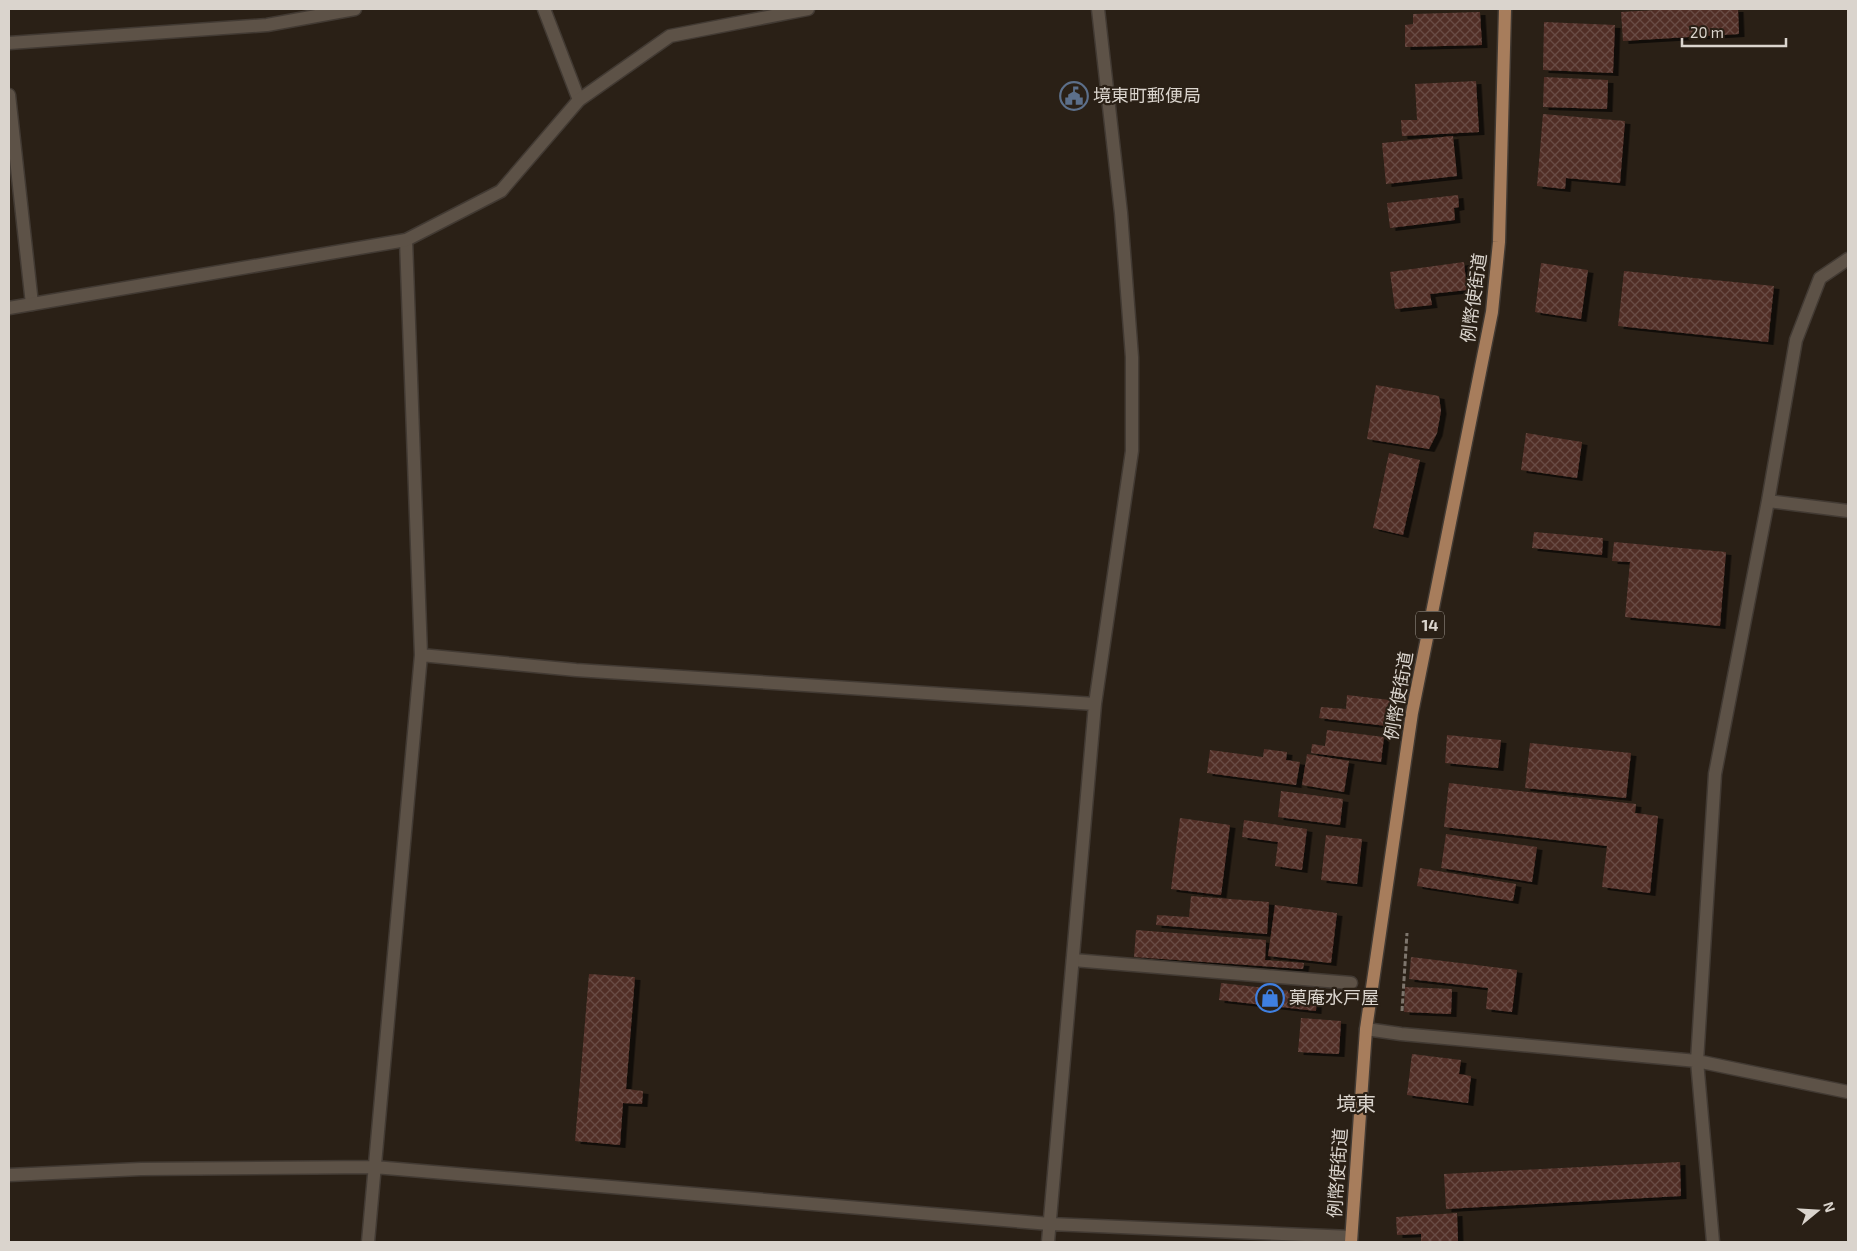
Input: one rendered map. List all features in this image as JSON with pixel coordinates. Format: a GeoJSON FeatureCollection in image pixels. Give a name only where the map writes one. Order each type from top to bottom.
{"type":"FeatureCollection","features":[{"type":"Feature","properties":{"kind":"main road","name":"例幣使街道"},"geometry":{"type":"LineString","coordinates":[[1351,1240],[1366,1029],[1412,713],[1492,312],[1499,242],[1504,9]]}},
{"type":"Feature","properties":{"kind":"street"},"geometry":{"type":"LineString","coordinates":[[9,44],[266,25],[354,9]]}},
{"type":"Feature","properties":{"kind":"street"},"geometry":{"type":"LineString","coordinates":[[544,9],[579,100]]}},
{"type":"Feature","properties":{"kind":"street"},"geometry":{"type":"LineString","coordinates":[[9,308],[406,240],[501,191],[579,100],[670,36],[808,9]]}},
{"type":"Feature","properties":{"kind":"street"},"geometry":{"type":"LineString","coordinates":[[1048,1242],[1095,704],[1132,451],[1132,357],[1122,223],[1098,9]]}},
{"type":"Feature","properties":{"kind":"street"},"geometry":{"type":"LineString","coordinates":[[9,95],[32,304]]}},
{"type":"Feature","properties":{"kind":"street"},"geometry":{"type":"LineString","coordinates":[[368,1242],[421,654],[406,240]]}},
{"type":"Feature","properties":{"kind":"street"},"geometry":{"type":"LineString","coordinates":[[1713,1242],[1697,1061],[1716,774],[1768,501],[1796,340],[1820,278],[1848,259]]}},
{"type":"Feature","properties":{"kind":"street"},"geometry":{"type":"LineString","coordinates":[[1768,501],[1848,511]]}},
{"type":"Feature","properties":{"kind":"street"},"geometry":{"type":"LineString","coordinates":[[421,654],[576,670],[1095,704]]}},
{"type":"Feature","properties":{"kind":"street"},"geometry":{"type":"LineString","coordinates":[[1073,960],[1351,983]]}},
{"type":"Feature","properties":{"kind":"street"},"geometry":{"type":"LineString","coordinates":[[1366,1029],[1401,1034],[1697,1061],[1848,1092]]}},
{"type":"Feature","properties":{"kind":"street"},"geometry":{"type":"LineString","coordinates":[[9,1175],[141,1169],[374,1168],[1050,1224],[1351,1240]]}},
{"type":"Feature","properties":{"kind":"building"},"geometry":{"type":"Polygon","coordinates":[[[1673,9],[1738,9],[1739,34],[1623,41],[1621,12],[1673,9]]]}},
{"type":"Feature","properties":{"kind":"building"},"geometry":{"type":"Polygon","coordinates":[[[1480,12],[1482,45],[1405,47],[1405,25],[1413,24],[1413,14],[1480,12]]]}},
{"type":"Feature","properties":{"kind":"building"},"geometry":{"type":"Polygon","coordinates":[[[1544,22],[1615,25],[1613,73],[1543,70],[1544,22]]]}},
{"type":"Feature","properties":{"kind":"building"},"geometry":{"type":"Polygon","coordinates":[[[1544,77],[1608,80],[1607,109],[1543,107],[1544,77]]]}},
{"type":"Feature","properties":{"kind":"building"},"geometry":{"type":"Polygon","coordinates":[[[1476,81],[1479,132],[1402,136],[1401,120],[1417,120],[1415,84],[1476,81]]]}},
{"type":"Feature","properties":{"kind":"building"},"geometry":{"type":"Polygon","coordinates":[[[1543,114],[1625,121],[1620,183],[1566,178],[1565,189],[1537,186],[1543,114]]]}},
{"type":"Feature","properties":{"kind":"building"},"geometry":{"type":"Polygon","coordinates":[[[1453,136],[1457,176],[1386,184],[1382,143],[1453,136]]]}},
{"type":"Feature","properties":{"kind":"building"},"geometry":{"type":"Polygon","coordinates":[[[1458,195],[1459,207],[1454,208],[1455,220],[1390,228],[1387,203],[1458,195]]]}},
{"type":"Feature","properties":{"kind":"building"},"geometry":{"type":"Polygon","coordinates":[[[1464,262],[1467,290],[1430,294],[1432,305],[1395,309],[1390,272],[1464,262]]]}},
{"type":"Feature","properties":{"kind":"building"},"geometry":{"type":"Polygon","coordinates":[[[1541,263],[1588,270],[1581,319],[1535,312],[1541,263]]]}},
{"type":"Feature","properties":{"kind":"building"},"geometry":{"type":"Polygon","coordinates":[[[1624,271],[1774,286],[1768,342],[1618,326],[1624,271]]]}},
{"type":"Feature","properties":{"kind":"building"},"geometry":{"type":"Polygon","coordinates":[[[1376,385],[1439,396],[1441,411],[1437,433],[1429,449],[1367,439],[1376,385]]]}},
{"type":"Feature","properties":{"kind":"building"},"geometry":{"type":"Polygon","coordinates":[[[1526,433],[1582,442],[1577,478],[1521,470],[1526,433]]]}},
{"type":"Feature","properties":{"kind":"building"},"geometry":{"type":"Polygon","coordinates":[[[1389,453],[1420,460],[1403,535],[1373,528],[1389,453]]]}},
{"type":"Feature","properties":{"kind":"building"},"geometry":{"type":"Polygon","coordinates":[[[1534,532],[1603,538],[1602,555],[1532,548],[1534,532]]]}},
{"type":"Feature","properties":{"kind":"building"},"geometry":{"type":"Polygon","coordinates":[[[1614,542],[1726,552],[1720,626],[1625,617],[1630,562],[1612,561],[1614,542]]]}},
{"type":"Feature","properties":{"kind":"building"},"geometry":{"type":"Polygon","coordinates":[[[1347,695],[1390,700],[1387,726],[1319,718],[1321,707],[1346,709],[1347,695]]]}},
{"type":"Feature","properties":{"kind":"building"},"geometry":{"type":"Polygon","coordinates":[[[1327,730],[1384,737],[1381,762],[1311,753],[1312,744],[1325,746],[1327,730]]]}},
{"type":"Feature","properties":{"kind":"building"},"geometry":{"type":"Polygon","coordinates":[[[1447,735],[1501,740],[1498,768],[1445,763],[1447,735]]]}},
{"type":"Feature","properties":{"kind":"building"},"geometry":{"type":"Polygon","coordinates":[[[1530,743],[1631,753],[1626,798],[1525,788],[1530,743]]]}},
{"type":"Feature","properties":{"kind":"building"},"geometry":{"type":"Polygon","coordinates":[[[1264,749],[1287,752],[1286,760],[1300,762],[1296,785],[1207,773],[1210,750],[1263,757],[1264,749]]]}},
{"type":"Feature","properties":{"kind":"building"},"geometry":{"type":"Polygon","coordinates":[[[1307,754],[1349,761],[1344,792],[1302,785],[1307,754]]]}},
{"type":"Feature","properties":{"kind":"building"},"geometry":{"type":"Polygon","coordinates":[[[1449,783],[1636,804],[1635,813],[1658,816],[1650,893],[1602,887],[1607,846],[1444,827],[1449,783]]]}},
{"type":"Feature","properties":{"kind":"building"},"geometry":{"type":"Polygon","coordinates":[[[1281,791],[1343,799],[1340,825],[1278,817],[1281,791]]]}},
{"type":"Feature","properties":{"kind":"building"},"geometry":{"type":"Polygon","coordinates":[[[1180,818],[1230,825],[1221,895],[1171,889],[1180,818]]]}},
{"type":"Feature","properties":{"kind":"building"},"geometry":{"type":"Polygon","coordinates":[[[1244,820],[1307,829],[1302,870],[1275,866],[1278,842],[1242,837],[1244,820]]]}},
{"type":"Feature","properties":{"kind":"building"},"geometry":{"type":"Polygon","coordinates":[[[1446,834],[1537,847],[1532,882],[1441,868],[1446,834]]]}},
{"type":"Feature","properties":{"kind":"building"},"geometry":{"type":"Polygon","coordinates":[[[1326,835],[1362,839],[1357,884],[1321,880],[1326,835]]]}},
{"type":"Feature","properties":{"kind":"building"},"geometry":{"type":"Polygon","coordinates":[[[1420,868],[1516,884],[1513,901],[1417,886],[1420,868]]]}},
{"type":"Feature","properties":{"kind":"building"},"geometry":{"type":"Polygon","coordinates":[[[1191,896],[1269,902],[1267,934],[1156,925],[1157,915],[1189,917],[1191,896]]]}},
{"type":"Feature","properties":{"kind":"building"},"geometry":{"type":"Polygon","coordinates":[[[1275,905],[1337,913],[1331,963],[1268,956],[1275,905]]]}},
{"type":"Feature","properties":{"kind":"building"},"geometry":{"type":"Polygon","coordinates":[[[1136,930],[1266,940],[1265,960],[1304,963],[1303,969],[1134,957],[1136,930]]]}},
{"type":"Feature","properties":{"kind":"building"},"geometry":{"type":"Polygon","coordinates":[[[1411,957],[1517,970],[1512,1012],[1486,1009],[1488,988],[1409,979],[1411,957]]]}},
{"type":"Feature","properties":{"kind":"building"},"geometry":{"type":"Polygon","coordinates":[[[589,974],[635,977],[626,1089],[643,1091],[642,1104],[623,1103],[620,1145],[575,1141],[589,974]]]}},
{"type":"Feature","properties":{"kind":"building"},"geometry":{"type":"Polygon","coordinates":[[[1221,983],[1317,994],[1316,1011],[1219,1000],[1221,983]]]}},
{"type":"Feature","properties":{"kind":"building"},"geometry":{"type":"Polygon","coordinates":[[[1405,987],[1452,989],[1451,1014],[1404,1012],[1405,987]]]}},
{"type":"Feature","properties":{"kind":"building"},"geometry":{"type":"Polygon","coordinates":[[[1301,1018],[1341,1021],[1339,1054],[1298,1052],[1301,1018]]]}},
{"type":"Feature","properties":{"kind":"building"},"geometry":{"type":"Polygon","coordinates":[[[1412,1054],[1461,1060],[1459,1074],[1471,1076],[1468,1103],[1407,1095],[1412,1054]]]}},
{"type":"Feature","properties":{"kind":"building"},"geometry":{"type":"Polygon","coordinates":[[[1680,1162],[1681,1196],[1446,1209],[1444,1174],[1680,1162]]]}},
{"type":"Feature","properties":{"kind":"building"},"geometry":{"type":"Polygon","coordinates":[[[1457,1213],[1458,1241],[1421,1242],[1421,1234],[1397,1235],[1396,1217],[1457,1213]]]}},
{"type":"Feature","properties":{"kind":"place","name":"境東町郵便局"},"geometry":{"type":"Point","coordinates":[1074,96]}},
{"type":"Feature","properties":{"kind":"place","name":"菓庵水戸屋"},"geometry":{"type":"Point","coordinates":[1270,998]}},
{"type":"Feature","properties":{"kind":"district","name":"境東"},"geometry":{"type":"Point","coordinates":[1356,1104]}}]}
